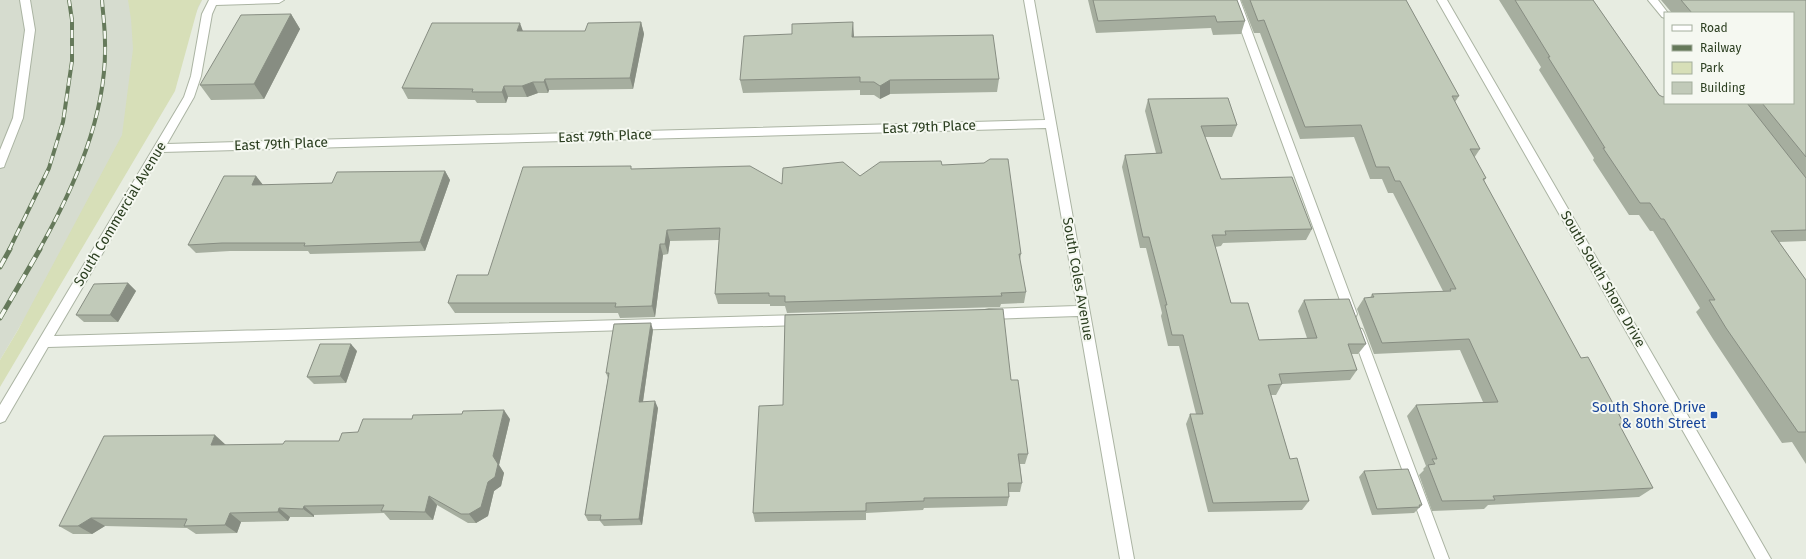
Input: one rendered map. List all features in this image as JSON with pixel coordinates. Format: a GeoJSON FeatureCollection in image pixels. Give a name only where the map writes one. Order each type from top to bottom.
{"type":"FeatureCollection","features":[{"type":"Feature","properties":{"kind":"street"},"geometry":{"type":"LineString","coordinates":[[0,164],[18,118],[30,30],[25,0]]}},
{"type":"Feature","properties":{"kind":"street"},"geometry":{"type":"LineString","coordinates":[[213,1],[279,0]]}},
{"type":"Feature","properties":{"kind":"street","name":"South Coles Avenue"},"geometry":{"type":"LineString","coordinates":[[1029,0],[1127,559]]}},
{"type":"Feature","properties":{"kind":"street"},"geometry":{"type":"LineString","coordinates":[[1235,0],[1442,559]]}},
{"type":"Feature","properties":{"kind":"street","name":"South South Shore Drive"},"geometry":{"type":"LineString","coordinates":[[1442,0],[1764,559]]}},
{"type":"Feature","properties":{"kind":"street"},"geometry":{"type":"LineString","coordinates":[[1653,0],[1664,14]]}},
{"type":"Feature","properties":{"kind":"street","name":"South Commercial Avenue"},"geometry":{"type":"LineString","coordinates":[[0,417],[189,97],[196,76],[208,14],[213,1]]}},
{"type":"Feature","properties":{"kind":"street","name":"East 79th Place"},"geometry":{"type":"LineString","coordinates":[[159,148],[1051,124]]}},
{"type":"Feature","properties":{"kind":"street"},"geometry":{"type":"LineString","coordinates":[[979,315],[1084,311]]}},
{"type":"Feature","properties":{"kind":"street"},"geometry":{"type":"LineString","coordinates":[[44,342],[812,320]]}},
{"type":"Feature","properties":{"kind":"shaded area"},"geometry":{"type":"Polygon","coordinates":[[[0,0],[202,0],[161,88],[0,360],[0,0]]]}},
{"type":"Feature","properties":{"kind":"green space"},"geometry":{"type":"Polygon","coordinates":[[[128,0],[202,0],[198,7],[175,91],[0,387],[0,360],[18,330],[122,135],[133,49],[128,0]]]}},
{"type":"Feature","properties":{"kind":"building"},"geometry":{"type":"Polygon","coordinates":[[[1093,0],[1237,0],[1245,21],[1217,22],[1215,16],[1098,21],[1093,0]]]}},
{"type":"Feature","properties":{"kind":"building"},"geometry":{"type":"Polygon","coordinates":[[[1250,0],[1406,0],[1459,96],[1452,96],[1480,149],[1470,149],[1486,178],[1483,179],[1581,358],[1588,357],[1624,424],[1619,424],[1653,488],[1493,496],[1495,500],[1442,501],[1428,465],[1435,464],[1432,459],[1437,459],[1416,405],[1498,402],[1469,339],[1382,343],[1364,298],[1374,297],[1372,294],[1451,291],[1450,289],[1456,289],[1400,181],[1395,181],[1389,167],[1376,167],[1361,125],[1305,127],[1264,20],[1258,21],[1250,0]]]}},
{"type":"Feature","properties":{"kind":"building"},"geometry":{"type":"Polygon","coordinates":[[[1515,0],[1593,0],[1659,95],[1664,96],[1664,104],[1748,104],[1806,178],[1806,230],[1771,231],[1806,280],[1806,432],[1798,432],[1726,328],[1709,300],[1715,300],[1664,219],[1661,219],[1650,203],[1640,203],[1603,148],[1605,148],[1548,57],[1550,57],[1515,0]]]}},
{"type":"Feature","properties":{"kind":"building"},"geometry":{"type":"Polygon","coordinates":[[[1681,0],[1806,0],[1806,157],[1763,104],[1794,104],[1794,12],[1691,12],[1681,0]]]}},
{"type":"Feature","properties":{"kind":"building"},"geometry":{"type":"Polygon","coordinates":[[[291,14],[254,84],[200,85],[241,15],[291,14]]]}},
{"type":"Feature","properties":{"kind":"building"},"geometry":{"type":"Polygon","coordinates":[[[641,22],[630,78],[545,79],[544,82],[533,82],[522,86],[504,86],[502,92],[472,92],[473,89],[402,88],[432,23],[520,23],[517,31],[585,31],[588,23],[641,22]]]}},
{"type":"Feature","properties":{"kind":"building"},"geometry":{"type":"Polygon","coordinates":[[[853,22],[852,37],[993,35],[999,79],[890,80],[880,86],[874,82],[860,82],[860,77],[740,80],[744,36],[792,34],[792,24],[853,22]]]}},
{"type":"Feature","properties":{"kind":"building"},"geometry":{"type":"Polygon","coordinates":[[[1228,98],[1237,125],[1201,126],[1221,179],[1292,177],[1312,229],[1225,231],[1226,235],[1212,235],[1231,303],[1248,303],[1259,340],[1317,338],[1304,300],[1349,299],[1366,344],[1348,344],[1357,370],[1279,374],[1282,384],[1268,385],[1290,459],[1297,458],[1309,501],[1213,503],[1190,414],[1203,414],[1183,335],[1172,335],[1165,305],[1167,305],[1149,237],[1143,237],[1125,155],[1162,153],[1148,99],[1228,98]]]}},
{"type":"Feature","properties":{"kind":"building"},"geometry":{"type":"Polygon","coordinates":[[[990,159],[1008,159],[1021,254],[1019,254],[1026,292],[1001,293],[1002,296],[785,302],[785,296],[769,296],[769,293],[715,294],[720,228],[667,230],[665,244],[660,244],[652,306],[615,307],[616,303],[448,303],[457,275],[488,275],[523,167],[631,166],[631,169],[750,166],[782,184],[783,168],[843,162],[860,176],[880,162],[941,161],[942,165],[984,163],[990,159]]]}},
{"type":"Feature","properties":{"kind":"building"},"geometry":{"type":"Polygon","coordinates":[[[445,171],[420,242],[304,246],[305,243],[222,243],[188,245],[224,176],[256,176],[252,185],[332,183],[337,172],[445,171]]]}},
{"type":"Feature","properties":{"kind":"building"},"geometry":{"type":"Polygon","coordinates":[[[128,283],[110,315],[76,315],[94,284],[128,283]]]}},
{"type":"Feature","properties":{"kind":"building"},"geometry":{"type":"Polygon","coordinates":[[[1003,309],[1011,380],[1018,380],[1028,454],[1018,454],[1022,483],[1008,483],[1009,497],[924,498],[924,501],[866,503],[866,511],[753,513],[759,406],[783,405],[785,315],[1003,309]]]}},
{"type":"Feature","properties":{"kind":"building"},"geometry":{"type":"Polygon","coordinates":[[[651,323],[639,402],[655,401],[639,519],[600,520],[601,515],[585,515],[609,373],[606,373],[614,324],[651,323]]]}},
{"type":"Feature","properties":{"kind":"building"},"geometry":{"type":"Polygon","coordinates":[[[320,344],[351,344],[340,376],[307,377],[320,344]]]}},
{"type":"Feature","properties":{"kind":"building"},"geometry":{"type":"Polygon","coordinates":[[[504,410],[493,456],[498,464],[495,477],[488,482],[481,507],[469,514],[461,514],[429,496],[425,512],[381,511],[384,505],[304,506],[303,509],[279,508],[278,512],[230,513],[225,525],[184,526],[187,519],[91,518],[78,526],[59,526],[104,436],[215,435],[211,445],[283,444],[285,441],[339,441],[342,433],[358,432],[363,419],[412,419],[413,415],[462,414],[463,411],[504,410]]]}},
{"type":"Feature","properties":{"kind":"building"},"geometry":{"type":"Polygon","coordinates":[[[1408,469],[1422,505],[1419,505],[1420,507],[1377,509],[1364,471],[1408,469]]]}},
{"type":"Feature","properties":{"kind":"railway"},"geometry":{"type":"LineString","coordinates":[[9,250],[49,168],[63,122],[72,61],[72,20],[69,0]]}},
{"type":"Feature","properties":{"kind":"railway"},"geometry":{"type":"LineString","coordinates":[[39,250],[76,176],[94,124],[104,70],[105,37],[102,0]]}},
{"type":"Feature","properties":{"kind":"railway"},"geometry":{"type":"LineString","coordinates":[[0,267],[10,249]]}},
{"type":"Feature","properties":{"kind":"railway"},"geometry":{"type":"LineString","coordinates":[[0,318],[40,249]]}},
{"type":"Feature","properties":{"kind":"place","name":"South Shore Drive & 80th Street"},"geometry":{"type":"Point","coordinates":[1714,415]}}]}
